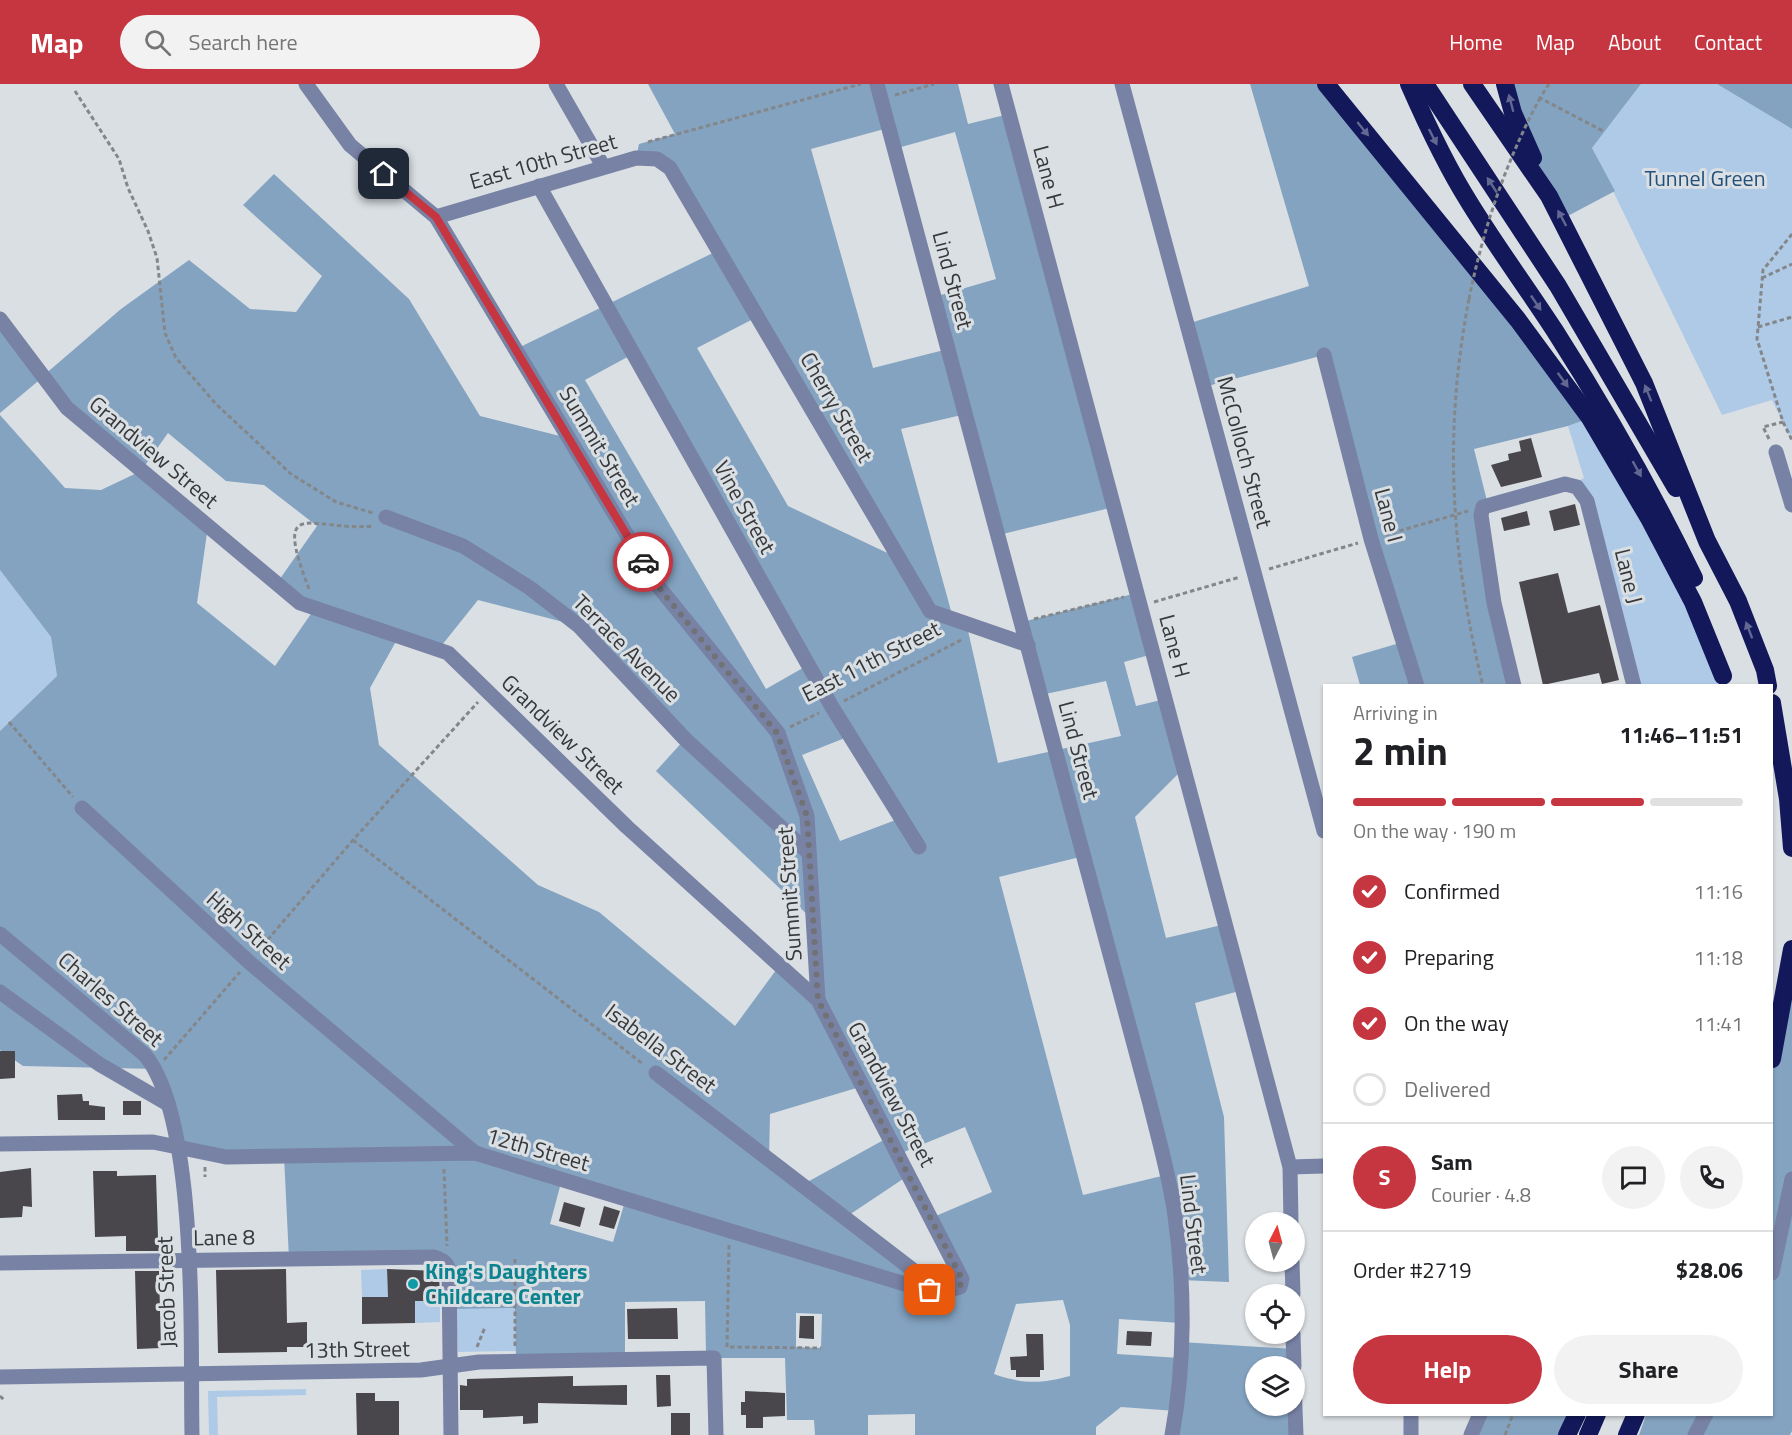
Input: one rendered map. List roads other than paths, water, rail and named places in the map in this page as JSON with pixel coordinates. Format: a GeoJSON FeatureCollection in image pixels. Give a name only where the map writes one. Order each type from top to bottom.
{"type":"FeatureCollection","features":[{"type":"Feature","properties":{"kind":"highway"},"geometry":{"type":"LineString","coordinates":[[1326,84],[1518,320],[1590,418],[1650,520],[1693,602],[1724,681]]}},
{"type":"Feature","properties":{"kind":"highway"},"geometry":{"type":"LineString","coordinates":[[1409,84],[1428,127],[1469,203],[1556,333],[1626,448],[1669,525],[1698,588],[1724,681]]}},
{"type":"Feature","properties":{"kind":"highway"},"geometry":{"type":"LineString","coordinates":[[1425,84],[1558,286],[1707,541],[1738,601],[1767,684]]}},
{"type":"Feature","properties":{"kind":"highway"},"geometry":{"type":"LineString","coordinates":[[1472,84],[1549,196]]}},
{"type":"Feature","properties":{"kind":"highway"},"geometry":{"type":"LineString","coordinates":[[1505,84],[1513,113],[1549,196],[1644,383],[1707,541]]}},
{"type":"Feature","properties":{"kind":"highway"},"geometry":{"type":"LineString","coordinates":[[1773,709],[1788,799],[1792,848]]}},
{"type":"Feature","properties":{"kind":"highway"},"geometry":{"type":"LineString","coordinates":[[1773,1054],[1792,949]]}},
{"type":"Feature","properties":{"kind":"highway"},"geometry":{"type":"LineString","coordinates":[[1566,1435],[1576,1416]]}},
{"type":"Feature","properties":{"kind":"highway"},"geometry":{"type":"LineString","coordinates":[[1588,1435],[1596,1416]]}},
{"type":"Feature","properties":{"kind":"highway"},"geometry":{"type":"LineString","coordinates":[[1627,1435],[1635,1416]]}},
{"type":"Feature","properties":{"kind":"highway"},"geometry":{"type":"LineString","coordinates":[[1639,1435],[1645,1416]]}},
{"type":"Feature","properties":{"kind":"street","name":"Summit Street"},"geometry":{"type":"LineString","coordinates":[[306,84],[350,145],[436,217],[657,585],[777,733],[807,816],[818,1000]]}},
{"type":"Feature","properties":{"kind":"street"},"geometry":{"type":"LineString","coordinates":[[556,84],[603,166]]}},
{"type":"Feature","properties":{"kind":"street","name":"Lane H"},"geometry":{"type":"LineString","coordinates":[[1001,84],[1290,1167],[1291,1212]]}},
{"type":"Feature","properties":{"kind":"street","name":"McColloch Street"},"geometry":{"type":"LineString","coordinates":[[1122,84],[1323,827]]}},
{"type":"Feature","properties":{"kind":"street","name":"Lind Street"},"geometry":{"type":"LineString","coordinates":[[879,92],[1150,1104],[1175,1215],[1181,1342],[1172,1435]]}},
{"type":"Feature","properties":{"kind":"street","name":"East 10th Street"},"geometry":{"type":"LineString","coordinates":[[436,217],[636,158]]}},
{"type":"Feature","properties":{"kind":"street","name":"Cherry Street"},"geometry":{"type":"LineString","coordinates":[[636,158],[657,159],[670,168],[930,611],[985,628],[1028,645]]}},
{"type":"Feature","properties":{"kind":"street","name":"Vine Street"},"geometry":{"type":"LineString","coordinates":[[539,186],[832,707],[920,847]]}},
{"type":"Feature","properties":{"kind":"street","name":"Grandview Street"},"geometry":{"type":"LineString","coordinates":[[0,319],[67,408],[300,603],[448,653],[627,827],[818,1000],[959,1270],[962,1279],[960,1287],[942,1292]]}},
{"type":"Feature","properties":{"kind":"street","name":"Lane I"},"geometry":{"type":"LineString","coordinates":[[1324,355],[1371,539],[1416,684]]}},
{"type":"Feature","properties":{"kind":"street"},"geometry":{"type":"LineString","coordinates":[[1776,452],[1792,505]]}},
{"type":"Feature","properties":{"kind":"street","name":"Lane J"},"geometry":{"type":"LineString","coordinates":[[1514,684],[1492,591],[1483,531],[1483,507],[1571,485],[1582,490],[1587,501],[1633,684]]}},
{"type":"Feature","properties":{"kind":"street","name":"Terrace Avenue"},"geometry":{"type":"LineString","coordinates":[[392,519],[462,546],[530,588],[579,626],[685,739],[809,853]]}},
{"type":"Feature","properties":{"kind":"street","name":"High Street"},"geometry":{"type":"LineString","coordinates":[[82,808],[249,962],[475,1153]]}},
{"type":"Feature","properties":{"kind":"street","name":"Charles Street"},"geometry":{"type":"LineString","coordinates":[[0,934],[145,1055],[157,1069],[178,1148]]}},
{"type":"Feature","properties":{"kind":"street"},"geometry":{"type":"LineString","coordinates":[[0,993],[99,1064],[168,1104]]}},
{"type":"Feature","properties":{"kind":"street","name":"Isabella Street"},"geometry":{"type":"LineString","coordinates":[[656,1073],[942,1292]]}},
{"type":"Feature","properties":{"kind":"street","name":"12th Street"},"geometry":{"type":"LineString","coordinates":[[0,1144],[153,1142],[226,1157],[475,1153],[894,1282],[942,1292]]}},
{"type":"Feature","properties":{"kind":"street","name":"Jacob Street"},"geometry":{"type":"LineString","coordinates":[[178,1148],[189,1260],[192,1435]]}},
{"type":"Feature","properties":{"kind":"street"},"geometry":{"type":"LineString","coordinates":[[1290,1167],[1323,1166]]}},
{"type":"Feature","properties":{"kind":"street"},"geometry":{"type":"LineString","coordinates":[[1773,1268],[1792,1179]]}},
{"type":"Feature","properties":{"kind":"street","name":"Lane 8"},"geometry":{"type":"LineString","coordinates":[[0,1263],[434,1257],[447,1263],[452,1353],[449,1366]]}},
{"type":"Feature","properties":{"kind":"street","name":"13th Street"},"geometry":{"type":"LineString","coordinates":[[0,1377],[421,1370],[479,1362],[714,1358],[716,1435]]}},
{"type":"Feature","properties":{"kind":"street"},"geometry":{"type":"LineString","coordinates":[[449,1366],[451,1435]]}},
{"type":"Feature","properties":{"kind":"street"},"geometry":{"type":"LineString","coordinates":[[1295,1416],[1296,1435]]}},
{"type":"Feature","properties":{"kind":"street"},"geometry":{"type":"LineString","coordinates":[[1411,1416],[1411,1435]]}},
{"type":"Feature","properties":{"kind":"street"},"geometry":{"type":"LineString","coordinates":[[1472,1433],[1474,1416]]}},
{"type":"Feature","properties":{"kind":"street"},"geometry":{"type":"LineString","coordinates":[[1472,1433],[1479,1416]]}},
{"type":"Feature","properties":{"kind":"street"},"geometry":{"type":"LineString","coordinates":[[1695,1435],[1705,1416]]}},
{"type":"Feature","properties":{"kind":"place","name":"King's Daughters Childcare Center"},"geometry":{"type":"Point","coordinates":[413,1284]}},
{"type":"Feature","properties":{"kind":"park label","name":"Tunnel Green"},"geometry":{"type":"Point","coordinates":[1705,178]}}]}
